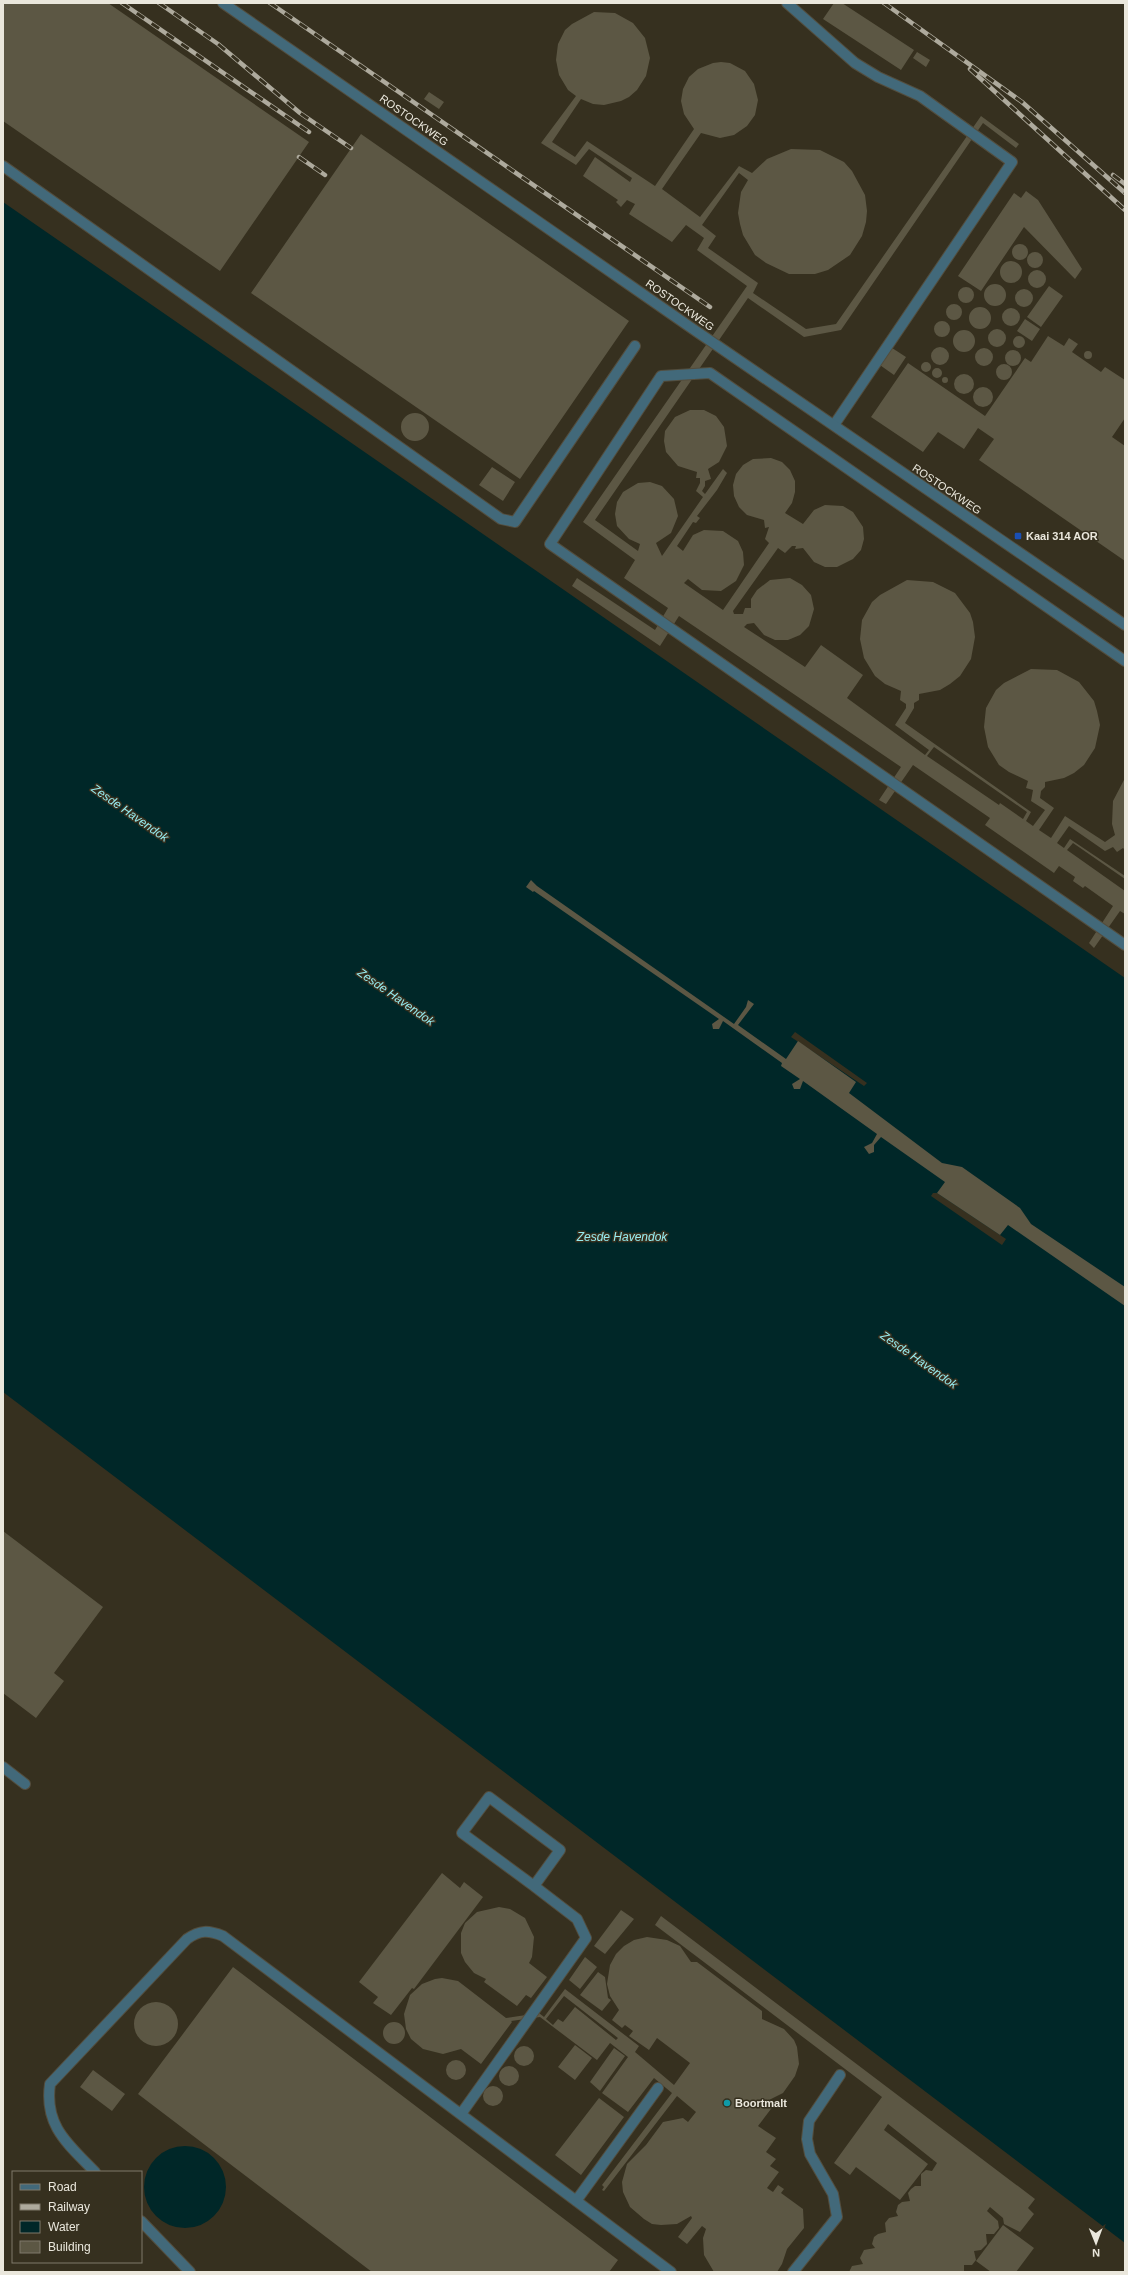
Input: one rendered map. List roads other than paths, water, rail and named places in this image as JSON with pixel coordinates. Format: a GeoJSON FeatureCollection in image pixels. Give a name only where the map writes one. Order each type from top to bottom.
{"type":"FeatureCollection","features":[{"type":"Feature","properties":{"kind":"street","name":"ROSTOCKWEG"},"geometry":{"type":"LineString","coordinates":[[224,3],[834,426],[1125,625]]}},
{"type":"Feature","properties":{"kind":"street"},"geometry":{"type":"LineString","coordinates":[[787,3],[854,63],[878,77],[920,96],[1012,162],[834,426]]}},
{"type":"Feature","properties":{"kind":"street"},"geometry":{"type":"LineString","coordinates":[[3,166],[501,519],[515,522],[635,346]]}},
{"type":"Feature","properties":{"kind":"street"},"geometry":{"type":"LineString","coordinates":[[1125,660],[710,373],[661,376],[550,544],[1125,944]]}},
{"type":"Feature","properties":{"kind":"street"},"geometry":{"type":"LineString","coordinates":[[3,1767],[25,1784]]}},
{"type":"Feature","properties":{"kind":"street"},"geometry":{"type":"LineString","coordinates":[[461,2114],[586,1938],[577,1919],[462,1833],[489,1797],[560,1850],[534,1886]]}},
{"type":"Feature","properties":{"kind":"street"},"geometry":{"type":"LineString","coordinates":[[94,2171],[60,2135],[51,2117],[48,2101],[50,2084],[187,1940],[199,1932],[212,1931],[223,1936],[672,2272]]}},
{"type":"Feature","properties":{"kind":"street"},"geometry":{"type":"LineString","coordinates":[[793,2272],[838,2217],[833,2194],[810,2154],[807,2139],[809,2121],[840,2075]]}},
{"type":"Feature","properties":{"kind":"street"},"geometry":{"type":"LineString","coordinates":[[576,2201],[658,2088]]}},
{"type":"Feature","properties":{"kind":"street"},"geometry":{"type":"LineString","coordinates":[[142,2222],[190,2272]]}},
{"type":"Feature","properties":{"kind":"water","name":"Zesde Havendok"},"geometry":{"type":"Polygon","coordinates":[[[3,202],[1125,978],[1125,2243],[3,1392],[3,202]]]}},
{"type":"Feature","properties":{"kind":"water"},"geometry":{"type":"Polygon","coordinates":[[[177,2146],[193,2146],[208,2153],[219,2164],[226,2179],[226,2195],[223,2203],[214,2216],[201,2225],[193,2228],[177,2228],[162,2221],[151,2210],[144,2195],[144,2179],[151,2164],[162,2153],[177,2146]]]}},
{"type":"Feature","properties":{"kind":"railway"},"geometry":{"type":"LineString","coordinates":[[122,3],[309,132]]}},
{"type":"Feature","properties":{"kind":"railway"},"geometry":{"type":"LineString","coordinates":[[159,3],[218,44],[300,113],[351,148]]}},
{"type":"Feature","properties":{"kind":"railway"},"geometry":{"type":"LineString","coordinates":[[270,3],[710,307]]}},
{"type":"Feature","properties":{"kind":"railway"},"geometry":{"type":"LineString","coordinates":[[884,3],[1022,102],[1125,193]]}},
{"type":"Feature","properties":{"kind":"railway"},"geometry":{"type":"LineString","coordinates":[[970,69],[1125,210]]}},
{"type":"Feature","properties":{"kind":"railway"},"geometry":{"type":"LineString","coordinates":[[299,157],[325,175]]}},
{"type":"Feature","properties":{"kind":"railway"},"geometry":{"type":"LineString","coordinates":[[1113,175],[1125,184]]}},
{"type":"Feature","properties":{"kind":"place","name":"Kaai 314 AOR"},"geometry":{"type":"Point","coordinates":[1018,536]}},
{"type":"Feature","properties":{"kind":"place","name":"Boortmalt"},"geometry":{"type":"Point","coordinates":[727,2103]}}]}
